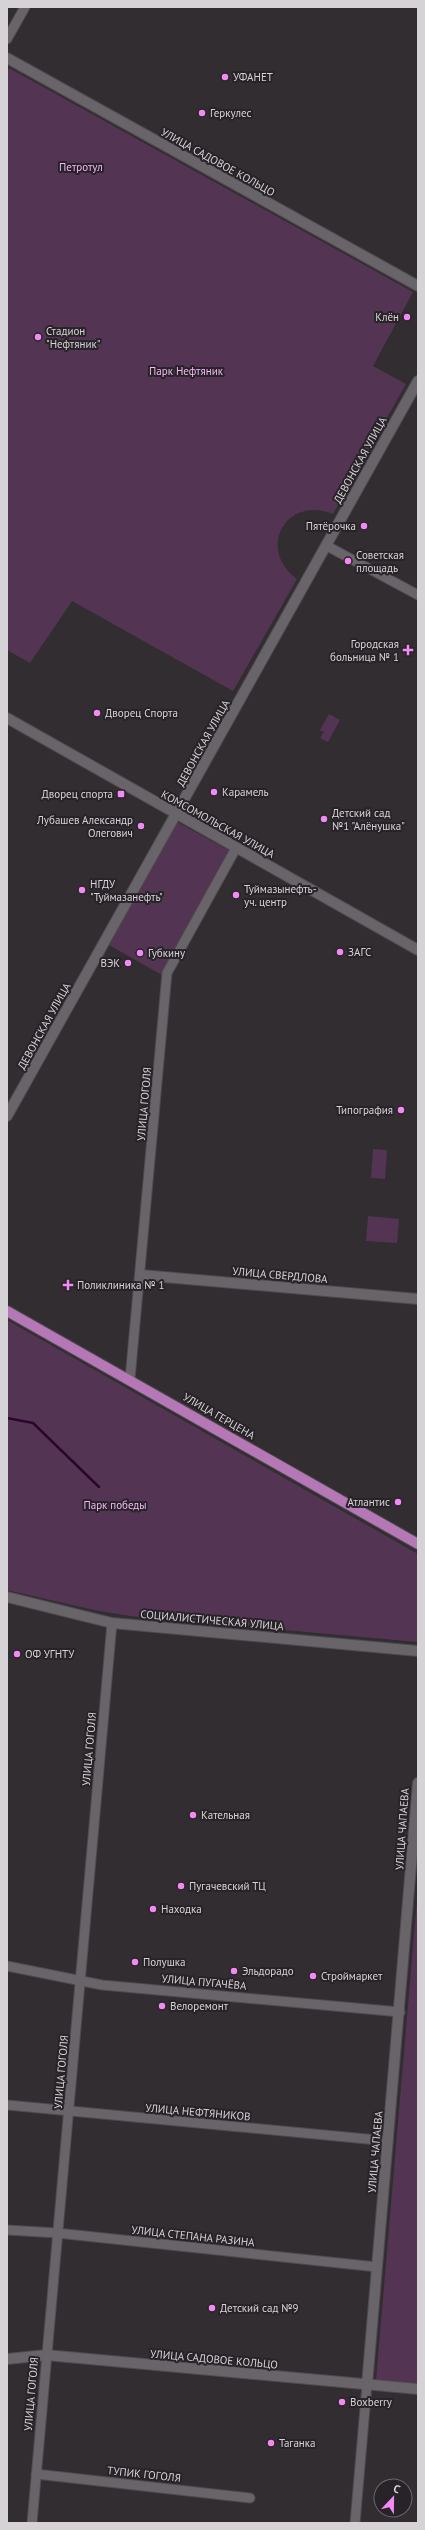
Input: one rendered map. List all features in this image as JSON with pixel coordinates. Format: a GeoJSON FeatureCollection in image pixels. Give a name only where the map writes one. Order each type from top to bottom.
{"type":"FeatureCollection","features":[{"type":"Feature","properties":{"kind":"main road","name":"УЛИЦА САДОВОЕ КОЛЬЦО"},"geometry":{"type":"LineString","coordinates":[[7,58],[418,286]]}},
{"type":"Feature","properties":{"kind":"main road","name":"ДЕВОНСКАЯ УЛИЦА"},"geometry":{"type":"LineString","coordinates":[[7,1116],[418,381]]}},
{"type":"Feature","properties":{"kind":"main road","name":"КОМСОМОЛЬСКАЯ УЛИЦА"},"geometry":{"type":"LineString","coordinates":[[7,718],[418,950]]}},
{"type":"Feature","properties":{"kind":"main road","name":"УЛИЦА СВЕРДЛОВА"},"geometry":{"type":"LineString","coordinates":[[141,1275],[418,1299]]}},
{"type":"Feature","properties":{"kind":"main road","name":"УЛИЦА ГЕРЦЕНА"},"geometry":{"type":"LineString","coordinates":[[7,1311],[130,1379],[418,1544]]}},
{"type":"Feature","properties":{"kind":"main road","name":"СОЦИАЛИСТИЧЕСКАЯ УЛИЦА"},"geometry":{"type":"LineString","coordinates":[[7,1597],[112,1623],[418,1651]]}},
{"type":"Feature","properties":{"kind":"main road","name":"УЛИЦА ЧАПАЕВА"},"geometry":{"type":"LineString","coordinates":[[367,2385],[400,2012],[418,1783]]}},
{"type":"Feature","properties":{"kind":"main road","name":"УЛИЦА САДОВОЕ КОЛЬЦО"},"geometry":{"type":"LineString","coordinates":[[7,2359],[46,2355],[418,2389]]}},
{"type":"Feature","properties":{"kind":"street"},"geometry":{"type":"LineString","coordinates":[[7,39],[25,7]]}},
{"type":"Feature","properties":{"kind":"street"},"geometry":{"type":"LineString","coordinates":[[327,546],[418,595]]}},
{"type":"Feature","properties":{"kind":"street","name":"УЛИЦА ГОГОЛЯ"},"geometry":{"type":"LineString","coordinates":[[130,1379],[141,1275],[167,974],[236,848]]}},
{"type":"Feature","properties":{"kind":"street","name":"УЛИЦА ГОГОЛЯ"},"geometry":{"type":"LineString","coordinates":[[32,2523],[112,1623]]}},
{"type":"Feature","properties":{"kind":"street","name":"УЛИЦА ПУГАЧЁВА"},"geometry":{"type":"LineString","coordinates":[[7,1966],[109,1985],[400,2012]]}},
{"type":"Feature","properties":{"kind":"street","name":"УЛИЦА НЕФТЯНИКОВ"},"geometry":{"type":"LineString","coordinates":[[7,2105],[69,2113],[388,2141]]}},
{"type":"Feature","properties":{"kind":"street","name":"УЛИЦА СТЕПАНА РАЗИНА"},"geometry":{"type":"LineString","coordinates":[[7,2230],[57,2233],[377,2267]]}},
{"type":"Feature","properties":{"kind":"street","name":"УЛИЦА ЧАПАЕВА"},"geometry":{"type":"LineString","coordinates":[[355,2523],[367,2385]]}},
{"type":"Feature","properties":{"kind":"street","name":"ТУПИК ГОГОЛЯ"},"geometry":{"type":"LineString","coordinates":[[36,2474],[250,2498]]}},
{"type":"Feature","properties":{"kind":"green space","name":"Парк Нефтяник"},"geometry":{"type":"Polygon","coordinates":[[[9,68],[413,292],[373,366],[406,384],[333,514],[316,510],[302,512],[290,518],[282,528],[278,540],[279,554],[285,567],[297,579],[233,691],[72,601],[30,663],[7,650],[7,72],[9,68]]]}},
{"type":"Feature","properties":{"kind":"green space"},"geometry":{"type":"Polygon","coordinates":[[[329,714],[340,720],[328,742],[320,738],[324,732],[320,730],[329,714]]]}},
{"type":"Feature","properties":{"kind":"green space"},"geometry":{"type":"Polygon","coordinates":[[[177,822],[230,851],[162,975],[109,945],[177,822]]]}},
{"type":"Feature","properties":{"kind":"green space"},"geometry":{"type":"Polygon","coordinates":[[[373,1149],[387,1150],[385,1179],[371,1178],[373,1149]]]}},
{"type":"Feature","properties":{"kind":"green space"},"geometry":{"type":"Polygon","coordinates":[[[368,1216],[399,1219],[397,1243],[366,1241],[368,1216]]]}},
{"type":"Feature","properties":{"kind":"green space","name":"Парк победы"},"geometry":{"type":"Polygon","coordinates":[[[7,1320],[418,1554],[418,1642],[130,1616],[94,1610],[7,1590],[7,1320]]]}},
{"type":"Feature","properties":{"kind":"green space"},"geometry":{"type":"Polygon","coordinates":[[[418,1888],[418,2384],[376,2381],[418,1888]]]}},
{"type":"Feature","properties":{"kind":"waterway"},"geometry":{"type":"LineString","coordinates":[[7,1418],[33,1423],[99,1487]]}},
{"type":"Feature","properties":{"kind":"place","name":"УФАНЕТ"},"geometry":{"type":"Point","coordinates":[225,77]}},
{"type":"Feature","properties":{"kind":"place","name":"Геркулес"},"geometry":{"type":"Point","coordinates":[202,113]}},
{"type":"Feature","properties":{"kind":"place","name":"Клён"},"geometry":{"type":"Point","coordinates":[407,317]}},
{"type":"Feature","properties":{"kind":"place","name":"Стадион \"Нефтяник\""},"geometry":{"type":"Point","coordinates":[38,337]}},
{"type":"Feature","properties":{"kind":"place","name":"Пятёрочка"},"geometry":{"type":"Point","coordinates":[364,526]}},
{"type":"Feature","properties":{"kind":"place","name":"Советская площадь"},"geometry":{"type":"Point","coordinates":[348,561]}},
{"type":"Feature","properties":{"kind":"place","name":"Городская больница № 1"},"geometry":{"type":"Point","coordinates":[408,650]}},
{"type":"Feature","properties":{"kind":"place","name":"Дворец Спорта"},"geometry":{"type":"Point","coordinates":[97,713]}},
{"type":"Feature","properties":{"kind":"place","name":"Карамель"},"geometry":{"type":"Point","coordinates":[214,792]}},
{"type":"Feature","properties":{"kind":"place","name":"Дворец спорта"},"geometry":{"type":"Point","coordinates":[121,794]}},
{"type":"Feature","properties":{"kind":"place","name":"Детский сад №1 \"Алёнушка\""},"geometry":{"type":"Point","coordinates":[324,819]}},
{"type":"Feature","properties":{"kind":"place","name":"Лубашев Александр Олегович"},"geometry":{"type":"Point","coordinates":[141,826]}},
{"type":"Feature","properties":{"kind":"place","name":"НГДУ \"Туймазанефть\""},"geometry":{"type":"Point","coordinates":[82,890]}},
{"type":"Feature","properties":{"kind":"place","name":"Туймазынефть- уч. центр"},"geometry":{"type":"Point","coordinates":[236,895]}},
{"type":"Feature","properties":{"kind":"place","name":"ЗАГС"},"geometry":{"type":"Point","coordinates":[340,952]}},
{"type":"Feature","properties":{"kind":"place","name":"Губкину"},"geometry":{"type":"Point","coordinates":[140,953]}},
{"type":"Feature","properties":{"kind":"place","name":"ВЭК"},"geometry":{"type":"Point","coordinates":[128,963]}},
{"type":"Feature","properties":{"kind":"place","name":"Типография"},"geometry":{"type":"Point","coordinates":[401,1110]}},
{"type":"Feature","properties":{"kind":"place","name":"Поликлиника № 1"},"geometry":{"type":"Point","coordinates":[68,1285]}},
{"type":"Feature","properties":{"kind":"place","name":"Атлантис"},"geometry":{"type":"Point","coordinates":[398,1502]}},
{"type":"Feature","properties":{"kind":"place","name":"ОФ УГНТУ"},"geometry":{"type":"Point","coordinates":[17,1654]}},
{"type":"Feature","properties":{"kind":"place","name":"Кательная"},"geometry":{"type":"Point","coordinates":[193,1815]}},
{"type":"Feature","properties":{"kind":"place","name":"Пугачевский ТЦ"},"geometry":{"type":"Point","coordinates":[181,1886]}},
{"type":"Feature","properties":{"kind":"place","name":"Находка"},"geometry":{"type":"Point","coordinates":[153,1909]}},
{"type":"Feature","properties":{"kind":"place","name":"Полушка"},"geometry":{"type":"Point","coordinates":[135,1962]}},
{"type":"Feature","properties":{"kind":"place","name":"Эльдорадо"},"geometry":{"type":"Point","coordinates":[234,1971]}},
{"type":"Feature","properties":{"kind":"place","name":"Строймаркет"},"geometry":{"type":"Point","coordinates":[313,1976]}},
{"type":"Feature","properties":{"kind":"place","name":"Велоремонт"},"geometry":{"type":"Point","coordinates":[162,2006]}},
{"type":"Feature","properties":{"kind":"place","name":"Детский сад №9"},"geometry":{"type":"Point","coordinates":[212,2308]}},
{"type":"Feature","properties":{"kind":"place","name":"Boxberry"},"geometry":{"type":"Point","coordinates":[342,2402]}},
{"type":"Feature","properties":{"kind":"place","name":"Таганка"},"geometry":{"type":"Point","coordinates":[271,2443]}},
{"type":"Feature","properties":{"kind":"park label","name":"Петротул"},"geometry":{"type":"Point","coordinates":[81,167]}}]}
